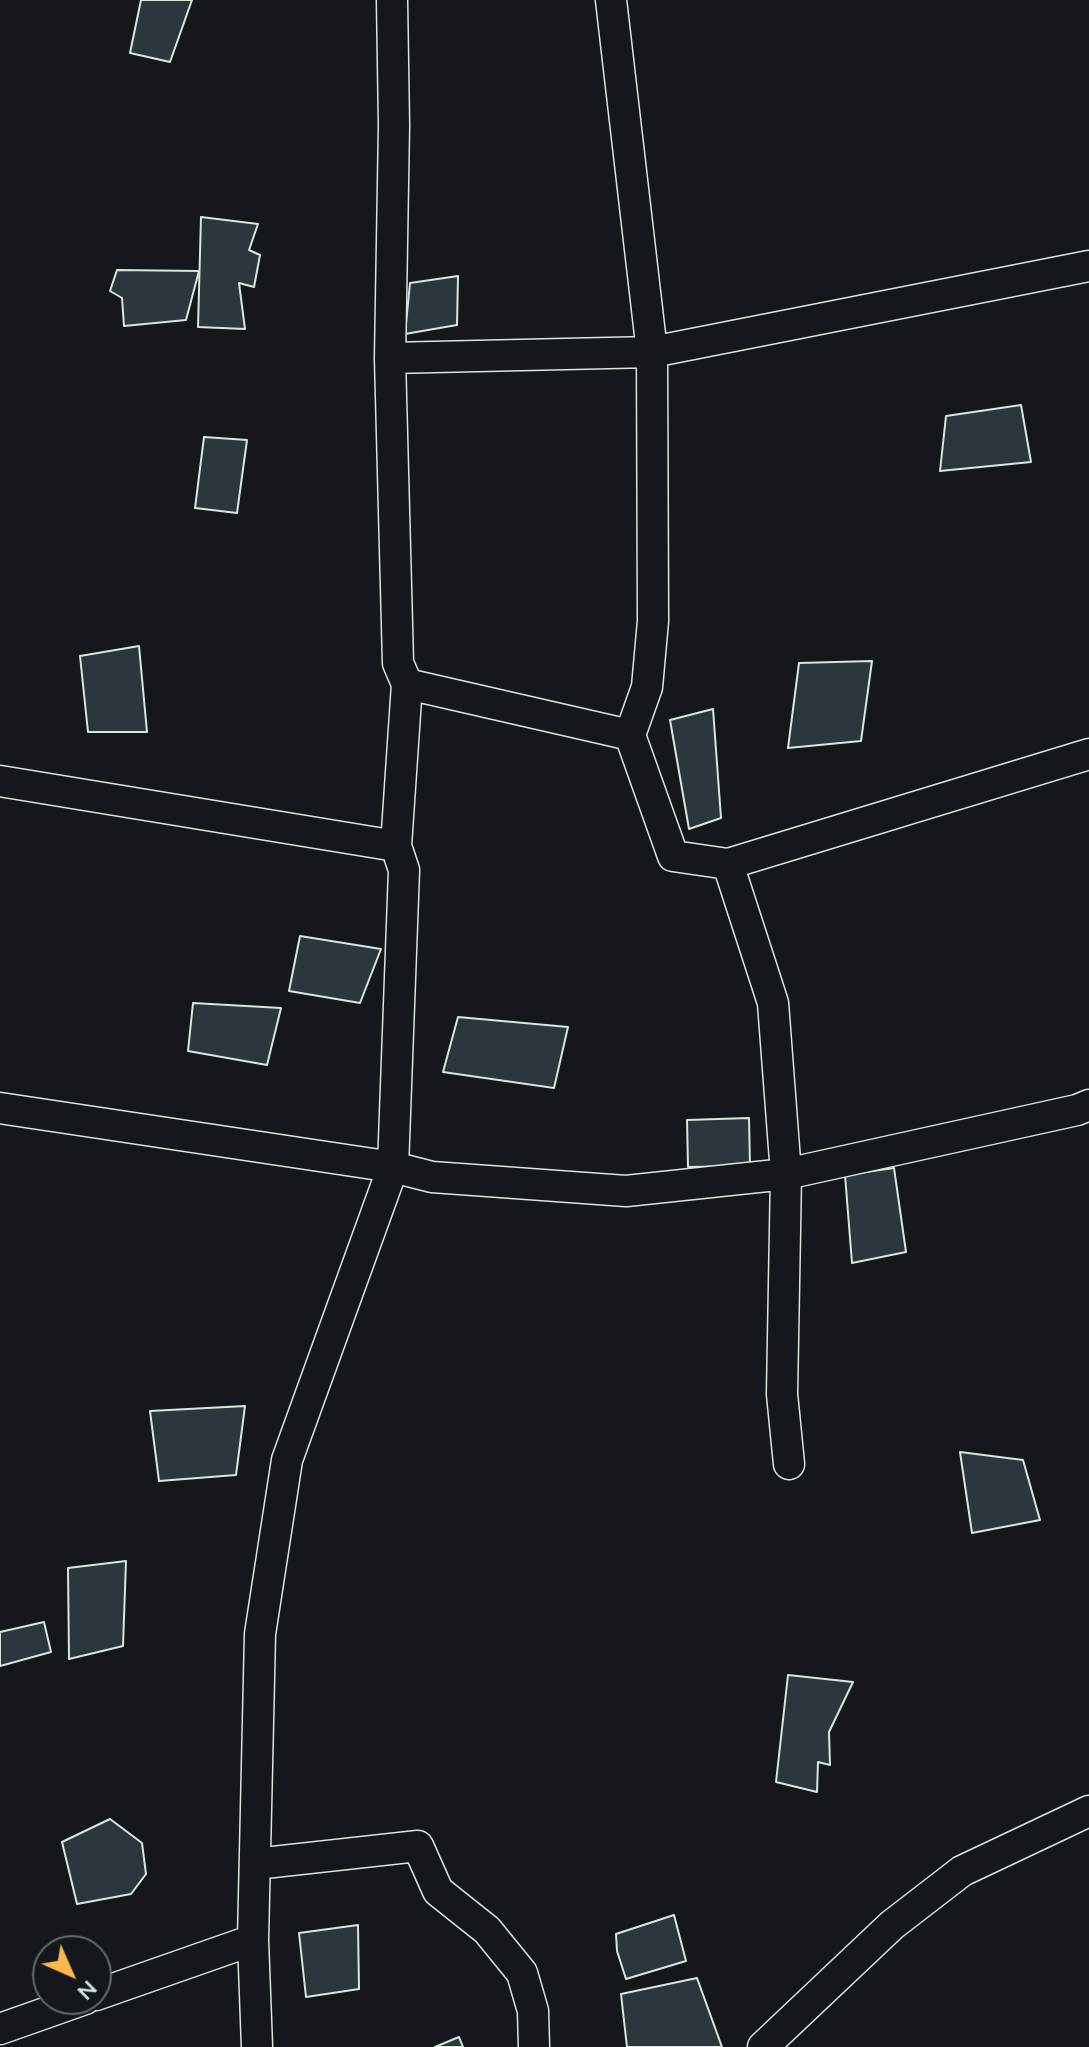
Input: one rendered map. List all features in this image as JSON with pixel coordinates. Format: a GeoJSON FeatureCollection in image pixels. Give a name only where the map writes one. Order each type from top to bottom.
{"type":"FeatureCollection","features":[{"type":"Feature","properties":{"kind":"street"},"geometry":{"type":"LineString","coordinates":[[257,2047],[253,1940],[260,1634],[287,1460],[393,1167],[404,870],[396,846],[407,684],[398,663],[390,358],[394,125],[392,0]]}},
{"type":"Feature","properties":{"kind":"street"},"geometry":{"type":"LineString","coordinates":[[611,0],[652,352],[653,621],[647,687],[630,735],[673,856],[728,864],[1089,754]]}},
{"type":"Feature","properties":{"kind":"street"},"geometry":{"type":"LineString","coordinates":[[390,358],[652,352],[1089,266]]}},
{"type":"Feature","properties":{"kind":"street"},"geometry":{"type":"LineString","coordinates":[[407,684],[630,735]]}},
{"type":"Feature","properties":{"kind":"street"},"geometry":{"type":"LineString","coordinates":[[0,781],[396,846]]}},
{"type":"Feature","properties":{"kind":"street"},"geometry":{"type":"LineString","coordinates":[[728,864],[773,1003],[786,1174],[782,1394],[789,1464]]}},
{"type":"Feature","properties":{"kind":"street"},"geometry":{"type":"LineString","coordinates":[[0,1108],[393,1167],[432,1177],[626,1191],[786,1174],[1089,1105]]}},
{"type":"Feature","properties":{"kind":"street"},"geometry":{"type":"LineString","coordinates":[[763,2047],[892,1925],[962,1871],[1089,1811]]}},
{"type":"Feature","properties":{"kind":"street"},"geometry":{"type":"LineString","coordinates":[[255,1864],[418,1846],[438,1891],[487,1930],[522,1973],[533,2011],[534,2047]]}},
{"type":"Feature","properties":{"kind":"street"},"geometry":{"type":"LineString","coordinates":[[112,1989],[253,1940]]}},
{"type":"Feature","properties":{"kind":"street"},"geometry":{"type":"LineString","coordinates":[[0,2029],[40,2015]]}},
{"type":"Feature","properties":{"kind":"building"},"geometry":{"type":"Polygon","coordinates":[[[141,0],[192,0],[170,62],[130,53],[141,0]]]}},
{"type":"Feature","properties":{"kind":"building"},"geometry":{"type":"Polygon","coordinates":[[[201,217],[258,224],[249,250],[260,255],[254,287],[239,283],[245,329],[198,327],[201,217]]]}},
{"type":"Feature","properties":{"kind":"building"},"geometry":{"type":"Polygon","coordinates":[[[117,270],[199,271],[186,320],[124,326],[122,298],[110,291],[117,270]]]}},
{"type":"Feature","properties":{"kind":"building"},"geometry":{"type":"Polygon","coordinates":[[[458,276],[457,325],[405,334],[410,283],[458,276]]]}},
{"type":"Feature","properties":{"kind":"building"},"geometry":{"type":"Polygon","coordinates":[[[1021,405],[1031,462],[940,471],[946,416],[1021,405]]]}},
{"type":"Feature","properties":{"kind":"building"},"geometry":{"type":"Polygon","coordinates":[[[204,437],[247,440],[237,513],[195,508],[204,437]]]}},
{"type":"Feature","properties":{"kind":"building"},"geometry":{"type":"Polygon","coordinates":[[[139,646],[147,732],[88,732],[80,656],[139,646]]]}},
{"type":"Feature","properties":{"kind":"building"},"geometry":{"type":"Polygon","coordinates":[[[872,661],[861,741],[788,748],[799,663],[872,661]]]}},
{"type":"Feature","properties":{"kind":"building"},"geometry":{"type":"Polygon","coordinates":[[[713,709],[721,818],[689,829],[670,720],[713,709]]]}},
{"type":"Feature","properties":{"kind":"building"},"geometry":{"type":"Polygon","coordinates":[[[300,936],[381,949],[360,1003],[289,991],[300,936]]]}},
{"type":"Feature","properties":{"kind":"building"},"geometry":{"type":"Polygon","coordinates":[[[193,1003],[281,1008],[267,1065],[188,1051],[193,1003]]]}},
{"type":"Feature","properties":{"kind":"building"},"geometry":{"type":"Polygon","coordinates":[[[458,1017],[568,1027],[554,1088],[443,1072],[458,1017]]]}},
{"type":"Feature","properties":{"kind":"building"},"geometry":{"type":"Polygon","coordinates":[[[749,1118],[750,1166],[688,1167],[687,1120],[749,1118]]]}},
{"type":"Feature","properties":{"kind":"building"},"geometry":{"type":"Polygon","coordinates":[[[894,1168],[906,1252],[852,1263],[845,1175],[894,1168]]]}},
{"type":"Feature","properties":{"kind":"building"},"geometry":{"type":"Polygon","coordinates":[[[245,1406],[236,1475],[159,1481],[150,1411],[245,1406]]]}},
{"type":"Feature","properties":{"kind":"building"},"geometry":{"type":"Polygon","coordinates":[[[960,1452],[1023,1460],[1040,1520],[972,1533],[960,1452]]]}},
{"type":"Feature","properties":{"kind":"building"},"geometry":{"type":"Polygon","coordinates":[[[126,1561],[123,1646],[69,1659],[68,1568],[126,1561]]]}},
{"type":"Feature","properties":{"kind":"building"},"geometry":{"type":"Polygon","coordinates":[[[44,1622],[51,1652],[0,1666],[0,1632],[44,1622]]]}},
{"type":"Feature","properties":{"kind":"building"},"geometry":{"type":"Polygon","coordinates":[[[788,1675],[853,1682],[829,1732],[830,1765],[818,1762],[817,1792],[776,1782],[788,1675]]]}},
{"type":"Feature","properties":{"kind":"building"},"geometry":{"type":"Polygon","coordinates":[[[110,1819],[142,1843],[146,1874],[131,1894],[77,1904],[62,1842],[110,1819]]]}},
{"type":"Feature","properties":{"kind":"building"},"geometry":{"type":"Polygon","coordinates":[[[674,1915],[686,1961],[626,1979],[617,1951],[616,1934],[674,1915]]]}},
{"type":"Feature","properties":{"kind":"building"},"geometry":{"type":"Polygon","coordinates":[[[358,1925],[359,1989],[306,1997],[299,1933],[358,1925]]]}},
{"type":"Feature","properties":{"kind":"building"},"geometry":{"type":"Polygon","coordinates":[[[697,1978],[722,2047],[627,2047],[621,1994],[697,1978]]]}},
{"type":"Feature","properties":{"kind":"building"},"geometry":{"type":"Polygon","coordinates":[[[459,2037],[463,2047],[435,2047],[459,2037]]]}}]}
